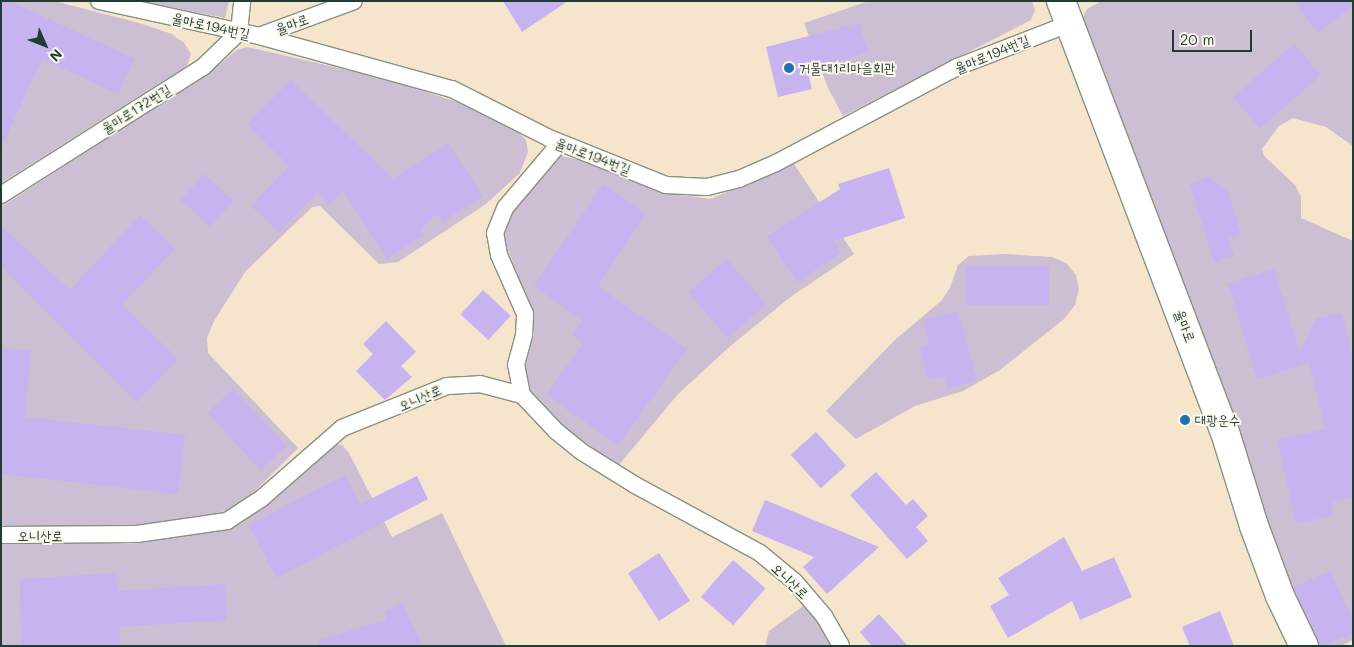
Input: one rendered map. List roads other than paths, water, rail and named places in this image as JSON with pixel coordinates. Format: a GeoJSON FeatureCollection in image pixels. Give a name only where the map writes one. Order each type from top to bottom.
{"type":"FeatureCollection","features":[{"type":"Feature","properties":{"kind":"street","name":"율마로"},"geometry":{"type":"LineString","coordinates":[[1067,8],[1224,429],[1257,535],[1280,596],[1304,646]]}},
{"type":"Feature","properties":{"kind":"lane","name":"율마로194번길"},"geometry":{"type":"LineString","coordinates":[[99,1],[259,36],[452,89],[560,143],[666,185],[707,187],[739,179],[776,164],[1067,8]]}},
{"type":"Feature","properties":{"kind":"lane"},"geometry":{"type":"LineString","coordinates":[[239,32],[242,1]]}},
{"type":"Feature","properties":{"kind":"lane","name":"율마로"},"geometry":{"type":"LineString","coordinates":[[259,36],[354,1]]}},
{"type":"Feature","properties":{"kind":"lane","name":"율마로172번길"},"geometry":{"type":"LineString","coordinates":[[1,195],[203,68],[239,32]]}},
{"type":"Feature","properties":{"kind":"lane"},"geometry":{"type":"LineString","coordinates":[[522,395],[516,365],[524,335],[525,314],[499,255],[495,233],[504,208],[560,143]]}},
{"type":"Feature","properties":{"kind":"lane","name":"오니산로"},"geometry":{"type":"LineString","coordinates":[[1,535],[137,534],[227,521],[262,498],[342,428],[447,386],[480,384],[522,395],[582,452],[634,485],[760,553],[795,582],[824,616],[841,646]]}},
{"type":"Feature","properties":{"kind":"place","name":"거물대1리마을회관"},"geometry":{"type":"Point","coordinates":[789,68]}},
{"type":"Feature","properties":{"kind":"place","name":"대광운수"},"geometry":{"type":"Point","coordinates":[1185,420]}}]}
